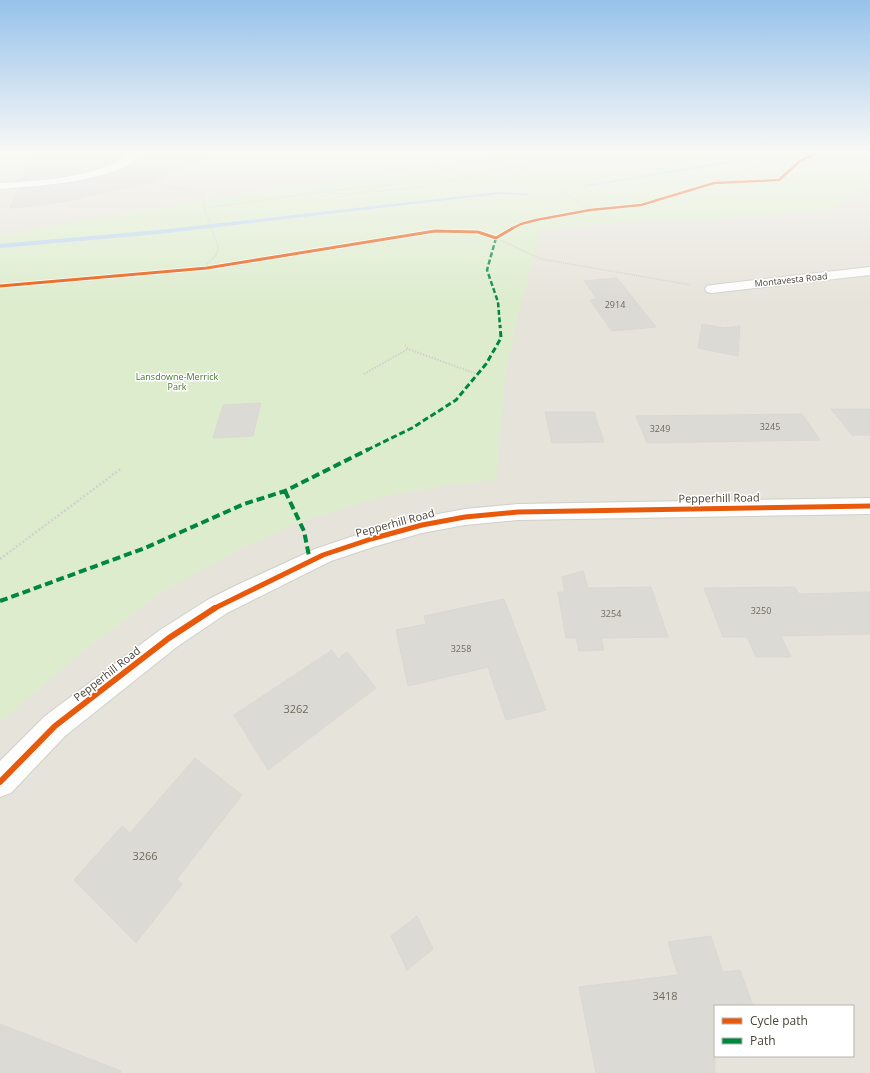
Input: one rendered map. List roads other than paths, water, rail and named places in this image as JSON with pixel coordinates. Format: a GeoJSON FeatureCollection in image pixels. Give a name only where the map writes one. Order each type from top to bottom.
{"type":"FeatureCollection","features":[{"type":"Feature","properties":{"kind":"street","name":"Montavesta Road"},"geometry":{"type":"LineString","coordinates":[[712,288],[870,272]]}},
{"type":"Feature","properties":{"kind":"street","name":"Pepperhill Road"},"geometry":{"type":"LineString","coordinates":[[0,782],[55,726],[169,638],[218,606],[271,578],[323,555],[371,539],[422,525],[465,517],[518,512],[870,506]]}},
{"type":"Feature","properties":{"kind":"waterway"},"geometry":{"type":"LineString","coordinates":[[0,246],[159,232],[411,203]]}},
{"type":"Feature","properties":{"kind":"park label","name":"Lansdowne-Merrick Park"},"geometry":{"type":"Point","coordinates":[177,382]}}]}
